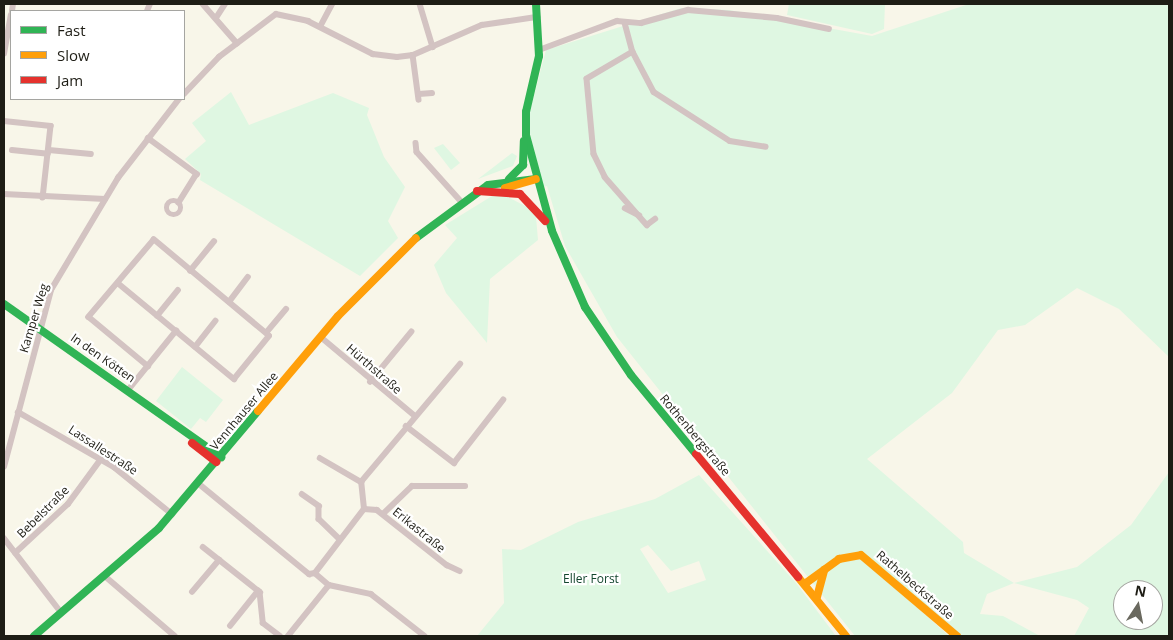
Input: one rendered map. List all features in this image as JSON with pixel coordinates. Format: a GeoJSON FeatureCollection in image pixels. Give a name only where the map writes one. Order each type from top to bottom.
{"type":"FeatureCollection","features":[{"type":"Feature","properties":{"kind":"main road"},"geometry":{"type":"LineString","coordinates":[[502,182],[521,169],[539,50],[536,4]]}},
{"type":"Feature","properties":{"kind":"main road","name":"Rothenbergstraße"},"geometry":{"type":"LineString","coordinates":[[526,135],[536,179],[552,232],[585,307],[631,375],[806,583],[846,636]]}},
{"type":"Feature","properties":{"kind":"main road","name":"Vennhauser Allee"},"geometry":{"type":"LineString","coordinates":[[28,636],[37,633],[105,576],[172,514],[321,337],[391,261],[460,200],[502,182],[536,179]]}},
{"type":"Feature","properties":{"kind":"main road","name":"Vennhauser Allee"},"geometry":{"type":"LineString","coordinates":[[478,191],[526,185],[536,179]]}},
{"type":"Feature","properties":{"kind":"main road","name":"Vennhauser Allee"},"geometry":{"type":"LineString","coordinates":[[478,191],[508,191],[528,199]]}},
{"type":"Feature","properties":{"kind":"main road","name":"Rothenbergstraße"},"geometry":{"type":"LineString","coordinates":[[528,199],[552,232]]}},
{"type":"Feature","properties":{"kind":"main road","name":"In den Kötten"},"geometry":{"type":"LineString","coordinates":[[4,304],[129,389],[218,459]]}},
{"type":"Feature","properties":{"kind":"main road","name":"Rathelbeckstraße"},"geometry":{"type":"LineString","coordinates":[[806,583],[847,555],[867,557],[957,636]]}},
{"type":"Feature","properties":{"kind":"main road"},"geometry":{"type":"LineString","coordinates":[[817,597],[824,570]]}},
{"type":"Feature","properties":{"kind":"street"},"geometry":{"type":"LineString","coordinates":[[203,4],[237,43]]}},
{"type":"Feature","properties":{"kind":"street"},"geometry":{"type":"LineString","coordinates":[[216,18],[225,4]]}},
{"type":"Feature","properties":{"kind":"street"},"geometry":{"type":"LineString","coordinates":[[321,25],[332,4]]}},
{"type":"Feature","properties":{"kind":"street"},"geometry":{"type":"LineString","coordinates":[[420,4],[433,47]]}},
{"type":"Feature","properties":{"kind":"street"},"geometry":{"type":"LineString","coordinates":[[539,50],[617,21],[625,23],[688,10],[717,10],[829,29]]}},
{"type":"Feature","properties":{"kind":"street"},"geometry":{"type":"LineString","coordinates":[[185,91],[237,43],[276,14],[321,25],[379,56],[413,55],[482,25],[537,17]]}},
{"type":"Feature","properties":{"kind":"street"},"geometry":{"type":"LineString","coordinates":[[625,23],[633,52],[654,92],[730,141],[766,147]]}},
{"type":"Feature","properties":{"kind":"street"},"geometry":{"type":"LineString","coordinates":[[4,54],[10,36]]}},
{"type":"Feature","properties":{"kind":"street"},"geometry":{"type":"LineString","coordinates":[[633,52],[591,74],[586,89],[596,161],[640,216],[648,224],[654,219]]}},
{"type":"Feature","properties":{"kind":"street"},"geometry":{"type":"LineString","coordinates":[[413,55],[419,97],[432,93]]}},
{"type":"Feature","properties":{"kind":"street","name":"Kamper Weg"},"geometry":{"type":"LineString","coordinates":[[4,467],[51,290],[105,199],[148,138],[178,100]]}},
{"type":"Feature","properties":{"kind":"street"},"geometry":{"type":"LineString","coordinates":[[4,121],[51,126],[43,198]]}},
{"type":"Feature","properties":{"kind":"street"},"geometry":{"type":"LineString","coordinates":[[148,138],[197,174],[179,203]]}},
{"type":"Feature","properties":{"kind":"street"},"geometry":{"type":"LineString","coordinates":[[416,143],[417,152],[460,200]]}},
{"type":"Feature","properties":{"kind":"street"},"geometry":{"type":"LineString","coordinates":[[12,150],[91,154]]}},
{"type":"Feature","properties":{"kind":"street"},"geometry":{"type":"LineString","coordinates":[[4,194],[62,200],[63,194],[105,199]]}},
{"type":"Feature","properties":{"kind":"street"},"geometry":{"type":"LineString","coordinates":[[625,208],[640,216]]}},
{"type":"Feature","properties":{"kind":"street"},"geometry":{"type":"LineString","coordinates":[[118,283],[234,379],[269,336],[154,240],[89,317],[148,366]]}},
{"type":"Feature","properties":{"kind":"street"},"geometry":{"type":"LineString","coordinates":[[190,271],[214,241]]}},
{"type":"Feature","properties":{"kind":"street"},"geometry":{"type":"LineString","coordinates":[[229,302],[248,277]]}},
{"type":"Feature","properties":{"kind":"street"},"geometry":{"type":"LineString","coordinates":[[158,316],[178,290]]}},
{"type":"Feature","properties":{"kind":"street"},"geometry":{"type":"LineString","coordinates":[[266,333],[286,309]]}},
{"type":"Feature","properties":{"kind":"street"},"geometry":{"type":"LineString","coordinates":[[195,347],[215,322]]}},
{"type":"Feature","properties":{"kind":"street"},"geometry":{"type":"LineString","coordinates":[[129,389],[176,330]]}},
{"type":"Feature","properties":{"kind":"street"},"geometry":{"type":"LineString","coordinates":[[370,382],[411,332]]}},
{"type":"Feature","properties":{"kind":"street","name":"Hürthstraße"},"geometry":{"type":"LineString","coordinates":[[321,337],[370,382],[415,416]]}},
{"type":"Feature","properties":{"kind":"street"},"geometry":{"type":"LineString","coordinates":[[198,483],[309,574],[315,573],[339,538],[364,509],[361,482],[406,426],[460,364]]}},
{"type":"Feature","properties":{"kind":"street"},"geometry":{"type":"LineString","coordinates":[[406,426],[454,464],[503,400]]}},
{"type":"Feature","properties":{"kind":"street","name":"Lassallestraße"},"geometry":{"type":"LineString","coordinates":[[18,412],[101,459],[172,514]]}},
{"type":"Feature","properties":{"kind":"street"},"geometry":{"type":"LineString","coordinates":[[4,433],[12,436]]}},
{"type":"Feature","properties":{"kind":"street"},"geometry":{"type":"LineString","coordinates":[[320,458],[361,482]]}},
{"type":"Feature","properties":{"kind":"street","name":"Bebelstraße"},"geometry":{"type":"LineString","coordinates":[[15,553],[68,504],[101,459]]}},
{"type":"Feature","properties":{"kind":"street"},"geometry":{"type":"LineString","coordinates":[[383,514],[412,486],[465,486]]}},
{"type":"Feature","properties":{"kind":"street"},"geometry":{"type":"LineString","coordinates":[[302,494],[319,506],[319,519],[339,538]]}},
{"type":"Feature","properties":{"kind":"street","name":"Erikastraße"},"geometry":{"type":"LineString","coordinates":[[364,509],[383,514],[447,565],[460,570]]}},
{"type":"Feature","properties":{"kind":"street"},"geometry":{"type":"LineString","coordinates":[[4,538],[62,612]]}},
{"type":"Feature","properties":{"kind":"street"},"geometry":{"type":"LineString","coordinates":[[203,547],[258,591],[263,623],[280,636]]}},
{"type":"Feature","properties":{"kind":"street"},"geometry":{"type":"LineString","coordinates":[[192,592],[219,560]]}},
{"type":"Feature","properties":{"kind":"street"},"geometry":{"type":"LineString","coordinates":[[315,573],[329,585],[371,594],[425,636]]}},
{"type":"Feature","properties":{"kind":"street"},"geometry":{"type":"LineString","coordinates":[[105,576],[175,636]]}},
{"type":"Feature","properties":{"kind":"street"},"geometry":{"type":"LineString","coordinates":[[288,636],[329,585]]}},
{"type":"Feature","properties":{"kind":"street"},"geometry":{"type":"LineString","coordinates":[[230,626],[258,591]]}},
{"type":"Feature","properties":{"kind":"green space"},"geometry":{"type":"Polygon","coordinates":[[[789,4],[885,4],[884,29],[872,34],[787,15],[789,4]]]}},
{"type":"Feature","properties":{"kind":"green space"},"geometry":{"type":"Polygon","coordinates":[[[969,4],[1169,4],[1169,357],[1119,309],[1077,288],[1025,325],[998,330],[952,393],[867,459],[963,542],[964,553],[1014,583],[987,594],[980,614],[1003,616],[1040,636],[962,636],[921,602],[909,600],[949,636],[855,636],[617,337],[565,246],[547,186],[543,187],[529,130],[530,111],[546,50],[681,8],[729,10],[872,36],[969,4]]]}},
{"type":"Feature","properties":{"kind":"green space"},"geometry":{"type":"Polygon","coordinates":[[[231,92],[249,125],[333,93],[369,108],[367,115],[384,157],[405,187],[388,221],[398,238],[360,276],[200,180],[201,174],[185,159],[206,141],[192,123],[231,92]]]}},
{"type":"Feature","properties":{"kind":"green space"},"geometry":{"type":"Polygon","coordinates":[[[443,144],[460,163],[451,170],[434,148],[443,144]]]}},
{"type":"Feature","properties":{"kind":"green space"},"geometry":{"type":"Polygon","coordinates":[[[512,153],[517,156],[513,166],[478,179],[512,153]]]}},
{"type":"Feature","properties":{"kind":"green space"},"geometry":{"type":"Polygon","coordinates":[[[492,196],[506,196],[527,207],[536,217],[538,240],[490,279],[487,343],[446,293],[434,265],[457,238],[445,225],[492,196]]]}},
{"type":"Feature","properties":{"kind":"green space"},"geometry":{"type":"Polygon","coordinates":[[[182,367],[223,400],[206,422],[200,418],[191,429],[156,401],[182,367]]]}},
{"type":"Feature","properties":{"kind":"green space"},"geometry":{"type":"Polygon","coordinates":[[[1169,472],[1169,636],[1074,636],[1089,608],[1077,600],[1014,583],[1077,567],[1131,525],[1169,472]]]}},
{"type":"Feature","properties":{"kind":"green space","name":"Eller Forst"},"geometry":{"type":"Polygon","coordinates":[[[699,475],[796,583],[836,636],[477,636],[504,603],[502,549],[521,550],[578,522],[655,499],[699,475]],[[648,545],[640,549],[668,593],[706,580],[699,561],[671,571],[648,545]]]}},
{"type":"Feature","properties":{"kind":"traffic: fast"},"geometry":{"type":"LineString","coordinates":[[536,4],[539,56],[526,112],[526,135],[552,231],[585,307],[631,375],[696,454]]}},
{"type":"Feature","properties":{"kind":"traffic: fast"},"geometry":{"type":"LineString","coordinates":[[509,179],[523,165],[524,141]]}},
{"type":"Feature","properties":{"kind":"traffic: fast"},"geometry":{"type":"LineString","coordinates":[[416,238],[488,185],[536,179]]}},
{"type":"Feature","properties":{"kind":"traffic: fast"},"geometry":{"type":"LineString","coordinates":[[4,304],[221,457]]}},
{"type":"Feature","properties":{"kind":"traffic: fast"},"geometry":{"type":"LineString","coordinates":[[34,636],[159,528],[258,411]]}},
{"type":"Feature","properties":{"kind":"traffic: slow"},"geometry":{"type":"LineString","coordinates":[[505,188],[536,179]]}},
{"type":"Feature","properties":{"kind":"traffic: slow"},"geometry":{"type":"LineString","coordinates":[[258,411],[338,316],[416,238]]}},
{"type":"Feature","properties":{"kind":"traffic: slow"},"geometry":{"type":"LineString","coordinates":[[806,583],[839,559],[861,555],[957,636]]}},
{"type":"Feature","properties":{"kind":"traffic: slow"},"geometry":{"type":"LineString","coordinates":[[817,597],[824,570]]}},
{"type":"Feature","properties":{"kind":"traffic: slow"},"geometry":{"type":"LineString","coordinates":[[798,577],[846,636]]}},
{"type":"Feature","properties":{"kind":"traffic: jam"},"geometry":{"type":"LineString","coordinates":[[477,191],[520,194],[545,221]]}},
{"type":"Feature","properties":{"kind":"traffic: jam"},"geometry":{"type":"LineString","coordinates":[[192,443],[216,462]]}},
{"type":"Feature","properties":{"kind":"traffic: jam"},"geometry":{"type":"LineString","coordinates":[[696,454],[798,577]]}}]}
